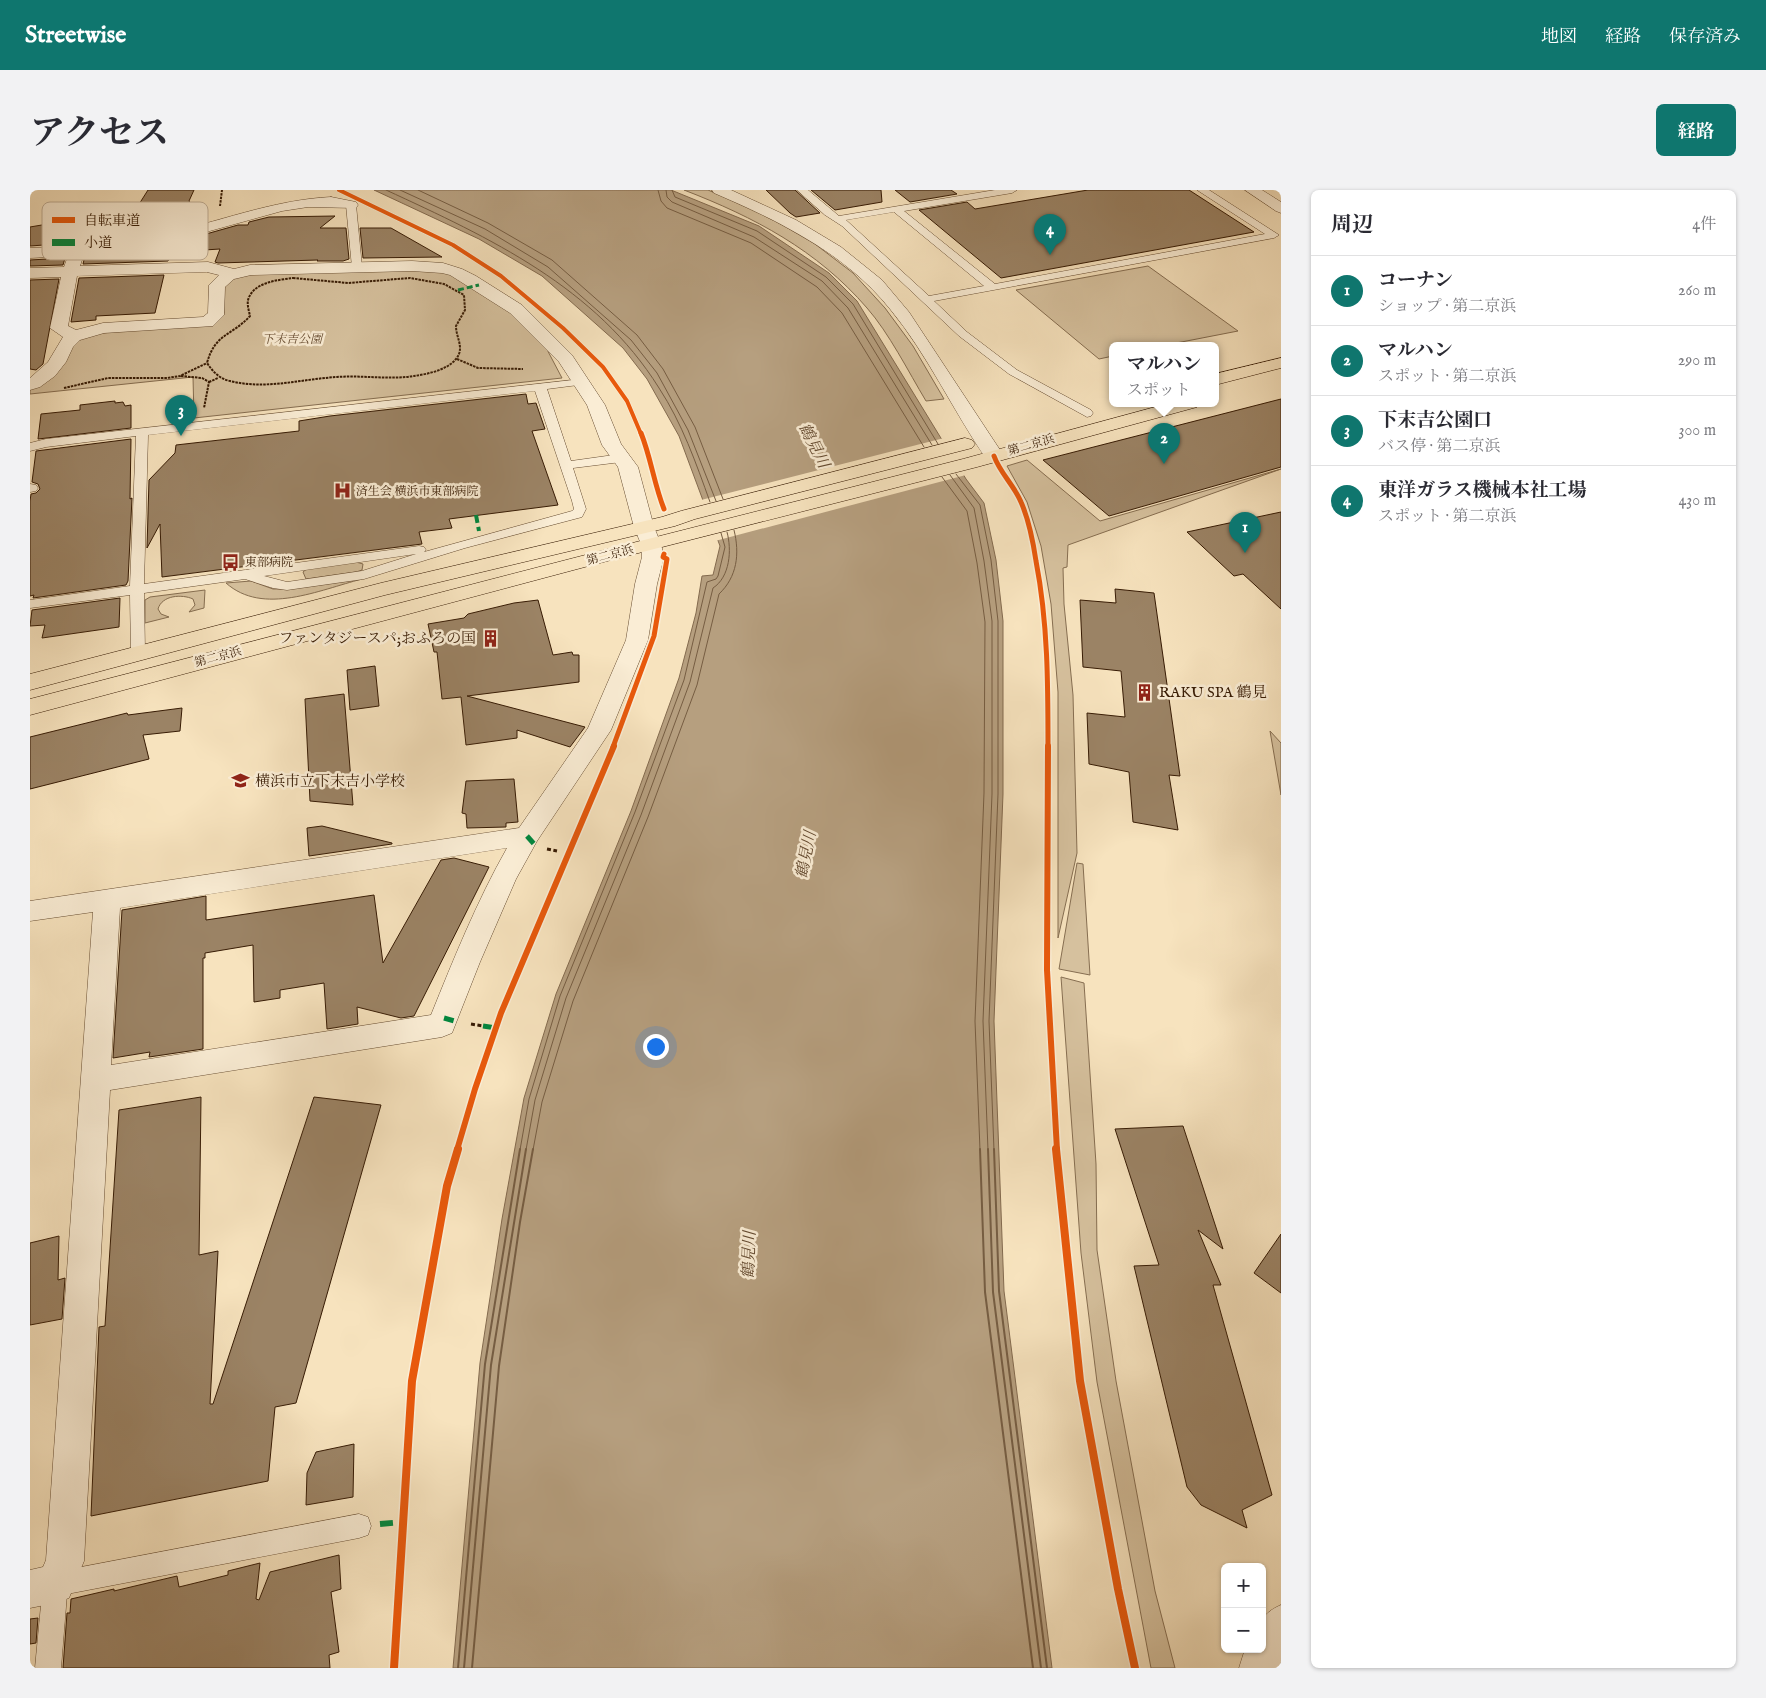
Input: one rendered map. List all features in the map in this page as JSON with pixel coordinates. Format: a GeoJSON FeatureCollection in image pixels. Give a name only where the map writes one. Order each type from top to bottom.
{"type":"FeatureCollection","features":[{"type":"Feature","properties":{"kind":"highway"},"geometry":{"type":"LineString","coordinates":[[1219,379],[1281,363]]}},
{"type":"Feature","properties":{"kind":"highway"},"geometry":{"type":"LineString","coordinates":[[1219,395],[1281,380]]}},
{"type":"Feature","properties":{"kind":"highway","name":"第二京浜"},"geometry":{"type":"LineString","coordinates":[[1058,420],[1110,407]]}},
{"type":"Feature","properties":{"kind":"highway","name":"第二京浜"},"geometry":{"type":"LineString","coordinates":[[30,682],[390,588],[648,536],[706,531],[1175,407]]}},
{"type":"Feature","properties":{"kind":"highway","name":"第二京浜"},"geometry":{"type":"LineString","coordinates":[[30,707],[648,536],[688,515],[1002,434]]}},
{"type":"Feature","properties":{"kind":"street"},"geometry":{"type":"LineString","coordinates":[[720,190],[764,209],[808,232],[869,276],[894,303],[911,326],[949,382],[994,456]]}},
{"type":"Feature","properties":{"kind":"street"},"geometry":{"type":"LineString","coordinates":[[1252,190],[1281,208]]}},
{"type":"Feature","properties":{"kind":"street"},"geometry":{"type":"LineString","coordinates":[[208,226],[274,206],[325,201],[351,205]]}},
{"type":"Feature","properties":{"kind":"street"},"geometry":{"type":"LineString","coordinates":[[73,260],[59,328],[74,336]]}},
{"type":"Feature","properties":{"kind":"street"},"geometry":{"type":"LineString","coordinates":[[30,385],[50,372],[57,362],[63,347],[74,336],[103,328],[207,322],[216,315],[217,285],[233,274],[270,268],[430,266],[456,272],[516,309],[549,340],[582,382],[596,405],[612,445],[628,467],[653,556],[646,584],[637,640],[599,730],[527,836],[503,879],[481,928],[442,1026],[95,1080]]}},
{"type":"Feature","properties":{"kind":"street"},"geometry":{"type":"LineString","coordinates":[[30,273],[208,267],[233,274]]}},
{"type":"Feature","properties":{"kind":"street"},"geometry":{"type":"LineString","coordinates":[[33,361],[57,362]]}},
{"type":"Feature","properties":{"kind":"street"},"geometry":{"type":"LineString","coordinates":[[30,911],[527,836]]}},
{"type":"Feature","properties":{"kind":"street"},"geometry":{"type":"LineString","coordinates":[[42,1587],[66,1561],[107,900]]}},
{"type":"Feature","properties":{"kind":"street"},"geometry":{"type":"LineString","coordinates":[[1259,1668],[1261,1658],[1281,1625]]}},
{"type":"Feature","properties":{"kind":"lane"},"geometry":{"type":"LineString","coordinates":[[802,190],[828,213],[845,224],[963,334],[1013,372],[1087,413]]}},
{"type":"Feature","properties":{"kind":"lane"},"geometry":{"type":"LineString","coordinates":[[837,219],[1012,190]]}},
{"type":"Feature","properties":{"kind":"lane"},"geometry":{"type":"LineString","coordinates":[[925,300],[1274,235],[1202,190]]}},
{"type":"Feature","properties":{"kind":"lane"},"geometry":{"type":"LineString","coordinates":[[351,205],[357,267]]}},
{"type":"Feature","properties":{"kind":"lane"},"geometry":{"type":"LineString","coordinates":[[896,209],[992,287]]}},
{"type":"Feature","properties":{"kind":"lane"},"geometry":{"type":"LineString","coordinates":[[32,452],[46,443],[582,382]]}},
{"type":"Feature","properties":{"kind":"lane"},"geometry":{"type":"LineString","coordinates":[[248,575],[278,585],[364,575],[460,545],[578,514],[580,509],[578,501],[540,387]]}},
{"type":"Feature","properties":{"kind":"lane"},"geometry":{"type":"LineString","coordinates":[[138,653],[137,590],[142,432]]}},
{"type":"Feature","properties":{"kind":"lane"},"geometry":{"type":"LineString","coordinates":[[544,442],[558,440]]}},
{"type":"Feature","properties":{"kind":"lane"},"geometry":{"type":"LineString","coordinates":[[567,465],[622,458]]}},
{"type":"Feature","properties":{"kind":"lane"},"geometry":{"type":"LineString","coordinates":[[30,604],[460,545]]}},
{"type":"Feature","properties":{"kind":"lane"},"geometry":{"type":"LineString","coordinates":[[359,558],[366,559],[372,564],[372,567],[364,575]]}},
{"type":"Feature","properties":{"kind":"lane"},"geometry":{"type":"LineString","coordinates":[[308,583],[301,582],[296,575],[300,568],[309,565]]}},
{"type":"Feature","properties":{"kind":"lane"},"geometry":{"type":"LineString","coordinates":[[48,1668],[42,1587],[358,1526]]}},
{"type":"Feature","properties":{"kind":"path"},"geometry":{"type":"LineString","coordinates":[[293,278],[348,283],[410,278],[444,284],[464,295],[465,310],[456,324],[456,331],[460,342],[459,354],[456,359],[439,369],[404,377],[351,376],[269,385],[233,382],[218,378],[211,371],[207,363],[213,345],[220,337],[237,329],[250,316],[247,304],[248,298],[253,292],[270,282],[293,278]]}},
{"type":"Feature","properties":{"kind":"path"},"geometry":{"type":"LineString","coordinates":[[180,376],[207,363]]}},
{"type":"Feature","properties":{"kind":"path"},"geometry":{"type":"LineString","coordinates":[[60,389],[108,378],[153,379],[180,376],[202,378],[209,382]]}},
{"type":"Feature","properties":{"kind":"path"},"geometry":{"type":"LineString","coordinates":[[209,382],[218,378]]}},
{"type":"Feature","properties":{"kind":"path"},"geometry":{"type":"LineString","coordinates":[[204,413],[209,382]]}},
{"type":"Feature","properties":{"kind":"green space"},"geometry":{"type":"Polygon","coordinates":[[[684,190],[708,190],[767,216],[815,244],[853,273],[885,308],[913,346],[944,399],[926,401],[891,341],[867,308],[848,287],[806,252],[759,224],[710,200],[684,190]]]}},
{"type":"Feature","properties":{"kind":"green space"},"geometry":{"type":"Polygon","coordinates":[[[1148,266],[1238,331],[1181,342],[1109,342],[1109,357],[1099,359],[1016,290],[1148,266]]]}},
{"type":"Feature","properties":{"kind":"green space","name":"下末吉公園"},"geometry":{"type":"Polygon","coordinates":[[[411,268],[454,273],[510,310],[542,340],[562,378],[194,418],[193,377],[30,394],[30,388],[68,348],[89,334],[211,324],[220,319],[224,313],[222,288],[242,274],[411,268]]]}},
{"type":"Feature","properties":{"kind":"green space"},"geometry":{"type":"Polygon","coordinates":[[[1027,460],[1100,521],[1281,469],[1068,545],[1067,567],[1063,568],[1064,604],[1073,695],[1077,853],[1058,938],[1058,692],[1051,604],[1041,546],[1027,502],[1007,466],[1027,460]]]}},
{"type":"Feature","properties":{"kind":"green space"},"geometry":{"type":"Polygon","coordinates":[[[356,562],[363,564],[362,570],[306,579],[303,572],[309,567],[356,562]]]}},
{"type":"Feature","properties":{"kind":"green space"},"geometry":{"type":"Polygon","coordinates":[[[362,579],[310,594],[274,599],[257,598],[241,593],[226,583],[251,581],[273,589],[290,589],[362,579]]]}},
{"type":"Feature","properties":{"kind":"green space"},"geometry":{"type":"Polygon","coordinates":[[[205,590],[204,608],[189,612],[195,605],[193,599],[183,596],[168,598],[160,604],[158,609],[161,614],[169,617],[145,623],[145,600],[150,597],[205,590]]]}},
{"type":"Feature","properties":{"kind":"green space"},"geometry":{"type":"Polygon","coordinates":[[[1270,731],[1281,743],[1281,795],[1270,731]]]}},
{"type":"Feature","properties":{"kind":"green space"},"geometry":{"type":"Polygon","coordinates":[[[1077,863],[1083,864],[1090,975],[1059,969],[1077,863]]]}},
{"type":"Feature","properties":{"kind":"green space"},"geometry":{"type":"Polygon","coordinates":[[[1061,977],[1084,983],[1096,1164],[1097,1250],[1116,1381],[1155,1591],[1175,1668],[1151,1668],[1097,1382],[1081,1253],[1061,977]]]}},
{"type":"Feature","properties":{"kind":"water","name":"鶴見川"},"geometry":{"type":"Polygon","coordinates":[[[374,190],[671,190],[759,226],[829,273],[857,301],[966,479],[984,503],[996,560],[1003,621],[1003,794],[994,1021],[1004,1291],[1052,1668],[453,1668],[480,1363],[502,1219],[524,1098],[556,994],[631,811],[679,678],[696,613],[702,576],[713,575],[720,546],[679,436],[647,379],[623,348],[542,276],[479,239],[374,190]]]}},
{"type":"Feature","properties":{"kind":"pier"},"geometry":{"type":"Polygon","coordinates":[[[944,438],[966,475],[715,541],[701,500],[944,438]]]}},
{"type":"Feature","properties":{"kind":"building"},"geometry":{"type":"Polygon","coordinates":[[[148,190],[194,190],[190,202],[140,202],[148,190]]]}},
{"type":"Feature","properties":{"kind":"building"},"geometry":{"type":"Polygon","coordinates":[[[766,190],[795,190],[820,213],[796,217],[766,190]]]}},
{"type":"Feature","properties":{"kind":"building"},"geometry":{"type":"Polygon","coordinates":[[[811,190],[881,190],[882,202],[835,210],[811,190]]]}},
{"type":"Feature","properties":{"kind":"building"},"geometry":{"type":"Polygon","coordinates":[[[895,190],[951,190],[957,194],[910,202],[895,190]]]}},
{"type":"Feature","properties":{"kind":"building"},"geometry":{"type":"Polygon","coordinates":[[[1088,190],[1189,190],[1254,232],[1001,278],[919,210],[967,202],[975,209],[1088,190]]]}},
{"type":"Feature","properties":{"kind":"building"},"geometry":{"type":"Polygon","coordinates":[[[335,216],[320,228],[346,228],[349,259],[343,261],[215,262],[220,249],[208,250],[208,233],[238,225],[248,225],[249,222],[269,217],[335,216]]]}},
{"type":"Feature","properties":{"kind":"building"},"geometry":{"type":"Polygon","coordinates":[[[42,225],[42,245],[30,246],[30,227],[42,225]]]}},
{"type":"Feature","properties":{"kind":"building"},"geometry":{"type":"Polygon","coordinates":[[[360,228],[391,228],[442,257],[363,258],[360,228]]]}},
{"type":"Feature","properties":{"kind":"building"},"geometry":{"type":"Polygon","coordinates":[[[30,260],[64,260],[63,265],[30,266],[30,260]]]}},
{"type":"Feature","properties":{"kind":"building"},"geometry":{"type":"Polygon","coordinates":[[[84,260],[169,260],[168,261],[83,264],[84,260]]]}},
{"type":"Feature","properties":{"kind":"building"},"geometry":{"type":"Polygon","coordinates":[[[164,275],[155,313],[96,316],[96,320],[71,322],[79,278],[164,275]]]}},
{"type":"Feature","properties":{"kind":"building"},"geometry":{"type":"Polygon","coordinates":[[[59,279],[43,364],[36,370],[30,369],[30,280],[59,279]]]}},
{"type":"Feature","properties":{"kind":"building"},"geometry":{"type":"Polygon","coordinates":[[[526,394],[528,404],[536,403],[545,429],[532,431],[558,505],[449,519],[452,528],[419,532],[422,544],[162,577],[160,524],[147,548],[149,480],[175,453],[176,445],[299,431],[299,421],[330,416],[526,394]]]}},
{"type":"Feature","properties":{"kind":"building"},"geometry":{"type":"Polygon","coordinates":[[[1281,399],[1281,467],[1109,516],[1043,460],[1281,399]]]}},
{"type":"Feature","properties":{"kind":"building"},"geometry":{"type":"Polygon","coordinates":[[[115,401],[115,403],[123,402],[125,406],[131,405],[131,428],[38,439],[41,414],[80,410],[80,405],[115,401]]]}},
{"type":"Feature","properties":{"kind":"building"},"geometry":{"type":"Polygon","coordinates":[[[131,439],[130,499],[132,498],[128,581],[126,585],[33,598],[34,595],[30,596],[30,501],[31,494],[36,493],[40,489],[38,484],[32,482],[36,451],[131,439]]]}},
{"type":"Feature","properties":{"kind":"building"},"geometry":{"type":"Polygon","coordinates":[[[1281,512],[1281,609],[1243,574],[1234,576],[1187,532],[1281,512]]]}},
{"type":"Feature","properties":{"kind":"building","name":"RAKU SPA 鶴見"},"geometry":{"type":"Polygon","coordinates":[[[1115,589],[1154,593],[1180,776],[1169,775],[1178,830],[1133,822],[1129,772],[1089,764],[1087,713],[1125,717],[1121,671],[1083,667],[1080,600],[1116,603],[1115,589]]]}},
{"type":"Feature","properties":{"kind":"building"},"geometry":{"type":"Polygon","coordinates":[[[120,598],[119,627],[42,638],[45,625],[30,626],[32,610],[120,598]]]}},
{"type":"Feature","properties":{"kind":"building","name":"ファンタジースパ;おふろの国"},"geometry":{"type":"Polygon","coordinates":[[[538,600],[553,655],[572,652],[573,655],[579,655],[579,682],[467,696],[585,727],[570,747],[517,730],[517,738],[466,745],[461,697],[442,699],[437,652],[434,652],[428,624],[464,618],[468,614],[514,603],[538,600]]]}},
{"type":"Feature","properties":{"kind":"building"},"geometry":{"type":"Polygon","coordinates":[[[375,666],[379,706],[350,710],[347,670],[375,666]]]}},
{"type":"Feature","properties":{"kind":"building"},"geometry":{"type":"Polygon","coordinates":[[[344,694],[353,805],[310,801],[305,699],[344,694]]]}},
{"type":"Feature","properties":{"kind":"building"},"geometry":{"type":"Polygon","coordinates":[[[182,708],[180,731],[143,735],[149,759],[30,789],[30,737],[127,713],[128,715],[182,708]]]}},
{"type":"Feature","properties":{"kind":"building"},"geometry":{"type":"Polygon","coordinates":[[[514,779],[518,822],[506,823],[506,827],[467,828],[466,814],[462,813],[466,781],[514,779]]]}},
{"type":"Feature","properties":{"kind":"building"},"geometry":{"type":"Polygon","coordinates":[[[322,826],[392,844],[309,856],[307,828],[322,826]]]}},
{"type":"Feature","properties":{"kind":"building"},"geometry":{"type":"Polygon","coordinates":[[[454,858],[489,867],[414,1016],[401,1018],[357,1007],[358,1024],[327,1029],[324,983],[280,990],[280,998],[254,1002],[253,945],[205,953],[205,958],[203,958],[203,1049],[149,1057],[150,1052],[113,1058],[122,910],[206,896],[206,920],[374,895],[383,963],[441,860],[454,858]]]}},
{"type":"Feature","properties":{"kind":"building"},"geometry":{"type":"Polygon","coordinates":[[[201,1097],[199,1255],[218,1251],[210,1404],[213,1404],[314,1097],[381,1105],[296,1403],[275,1407],[268,1481],[91,1516],[99,1327],[105,1326],[119,1110],[201,1097]]]}},
{"type":"Feature","properties":{"kind":"building"},"geometry":{"type":"Polygon","coordinates":[[[1183,1126],[1223,1249],[1198,1230],[1221,1285],[1213,1285],[1272,1495],[1242,1510],[1247,1528],[1201,1505],[1187,1487],[1134,1266],[1159,1265],[1115,1129],[1183,1126]]]}},
{"type":"Feature","properties":{"kind":"building"},"geometry":{"type":"Polygon","coordinates":[[[1281,1234],[1281,1293],[1254,1273],[1281,1234]]]}},
{"type":"Feature","properties":{"kind":"building"},"geometry":{"type":"Polygon","coordinates":[[[59,1236],[58,1280],[65,1278],[62,1319],[30,1325],[30,1243],[59,1236]]]}},
{"type":"Feature","properties":{"kind":"building"},"geometry":{"type":"Polygon","coordinates":[[[354,1444],[353,1497],[306,1505],[307,1473],[316,1452],[354,1444]]]}},
{"type":"Feature","properties":{"kind":"building"},"geometry":{"type":"Polygon","coordinates":[[[339,1555],[341,1589],[331,1592],[339,1652],[329,1655],[330,1668],[63,1668],[67,1613],[70,1613],[71,1599],[177,1576],[179,1587],[228,1575],[228,1571],[260,1563],[256,1599],[259,1600],[270,1572],[339,1555]]]}},
{"type":"Feature","properties":{"kind":"building"},"geometry":{"type":"Polygon","coordinates":[[[38,1618],[36,1643],[30,1644],[30,1619],[38,1618]]]}},
{"type":"Feature","properties":{"kind":"marked path"},"geometry":{"type":"LineString","coordinates":[[458,290],[479,285]]}},
{"type":"Feature","properties":{"kind":"marked path"},"geometry":{"type":"LineString","coordinates":[[476,515],[479,531]]}},
{"type":"Feature","properties":{"kind":"marked path"},"geometry":{"type":"LineString","coordinates":[[527,836],[535,845]]}},
{"type":"Feature","properties":{"kind":"marked path"},"geometry":{"type":"LineString","coordinates":[[444,1018],[458,1022]]}},
{"type":"Feature","properties":{"kind":"marked path"},"geometry":{"type":"LineString","coordinates":[[483,1026],[496,1028]]}},
{"type":"Feature","properties":{"kind":"marked path"},"geometry":{"type":"LineString","coordinates":[[380,1524],[403,1522]]}},
{"type":"Feature","properties":{"kind":"cycle path"},"geometry":{"type":"LineString","coordinates":[[339,190],[453,245],[501,276],[587,350],[603,367],[627,401],[648,450],[656,489],[664,509]]}},
{"type":"Feature","properties":{"kind":"cycle path"},"geometry":{"type":"LineString","coordinates":[[994,456],[997,465],[1021,501],[1032,537],[1039,575],[1048,653],[1049,843],[1047,970],[1054,1125],[1080,1381],[1118,1589],[1135,1668]]}},
{"type":"Feature","properties":{"kind":"cycle path"},"geometry":{"type":"LineString","coordinates":[[394,1668],[412,1381],[447,1186],[475,1089],[501,1013],[617,739],[645,665],[654,636],[667,559],[663,557],[664,554]]}},
{"type":"Feature","properties":{"kind":"place","name":"東洋ガラス機械本社工場"},"geometry":{"type":"Point","coordinates":[1050,255]}},
{"type":"Feature","properties":{"kind":"place","name":"下末吉公園口"},"geometry":{"type":"Point","coordinates":[181,436]}},
{"type":"Feature","properties":{"kind":"place","name":"マルハン"},"geometry":{"type":"Point","coordinates":[1164,464]}},
{"type":"Feature","properties":{"kind":"place","name":"済生会 横浜市東部病院"},"geometry":{"type":"Point","coordinates":[342,491]}},
{"type":"Feature","properties":{"kind":"place","name":"コーナン"},"geometry":{"type":"Point","coordinates":[1245,553]}},
{"type":"Feature","properties":{"kind":"place","name":"東部病院"},"geometry":{"type":"Point","coordinates":[231,562]}},
{"type":"Feature","properties":{"kind":"place","name":"ファンタジースパ;おふろの国"},"geometry":{"type":"Point","coordinates":[490,638]}},
{"type":"Feature","properties":{"kind":"place","name":"RAKU SPA 鶴見"},"geometry":{"type":"Point","coordinates":[1145,692]}},
{"type":"Feature","properties":{"kind":"place","name":"横浜市立下末吉小学校"},"geometry":{"type":"Point","coordinates":[241,781]}}]}
